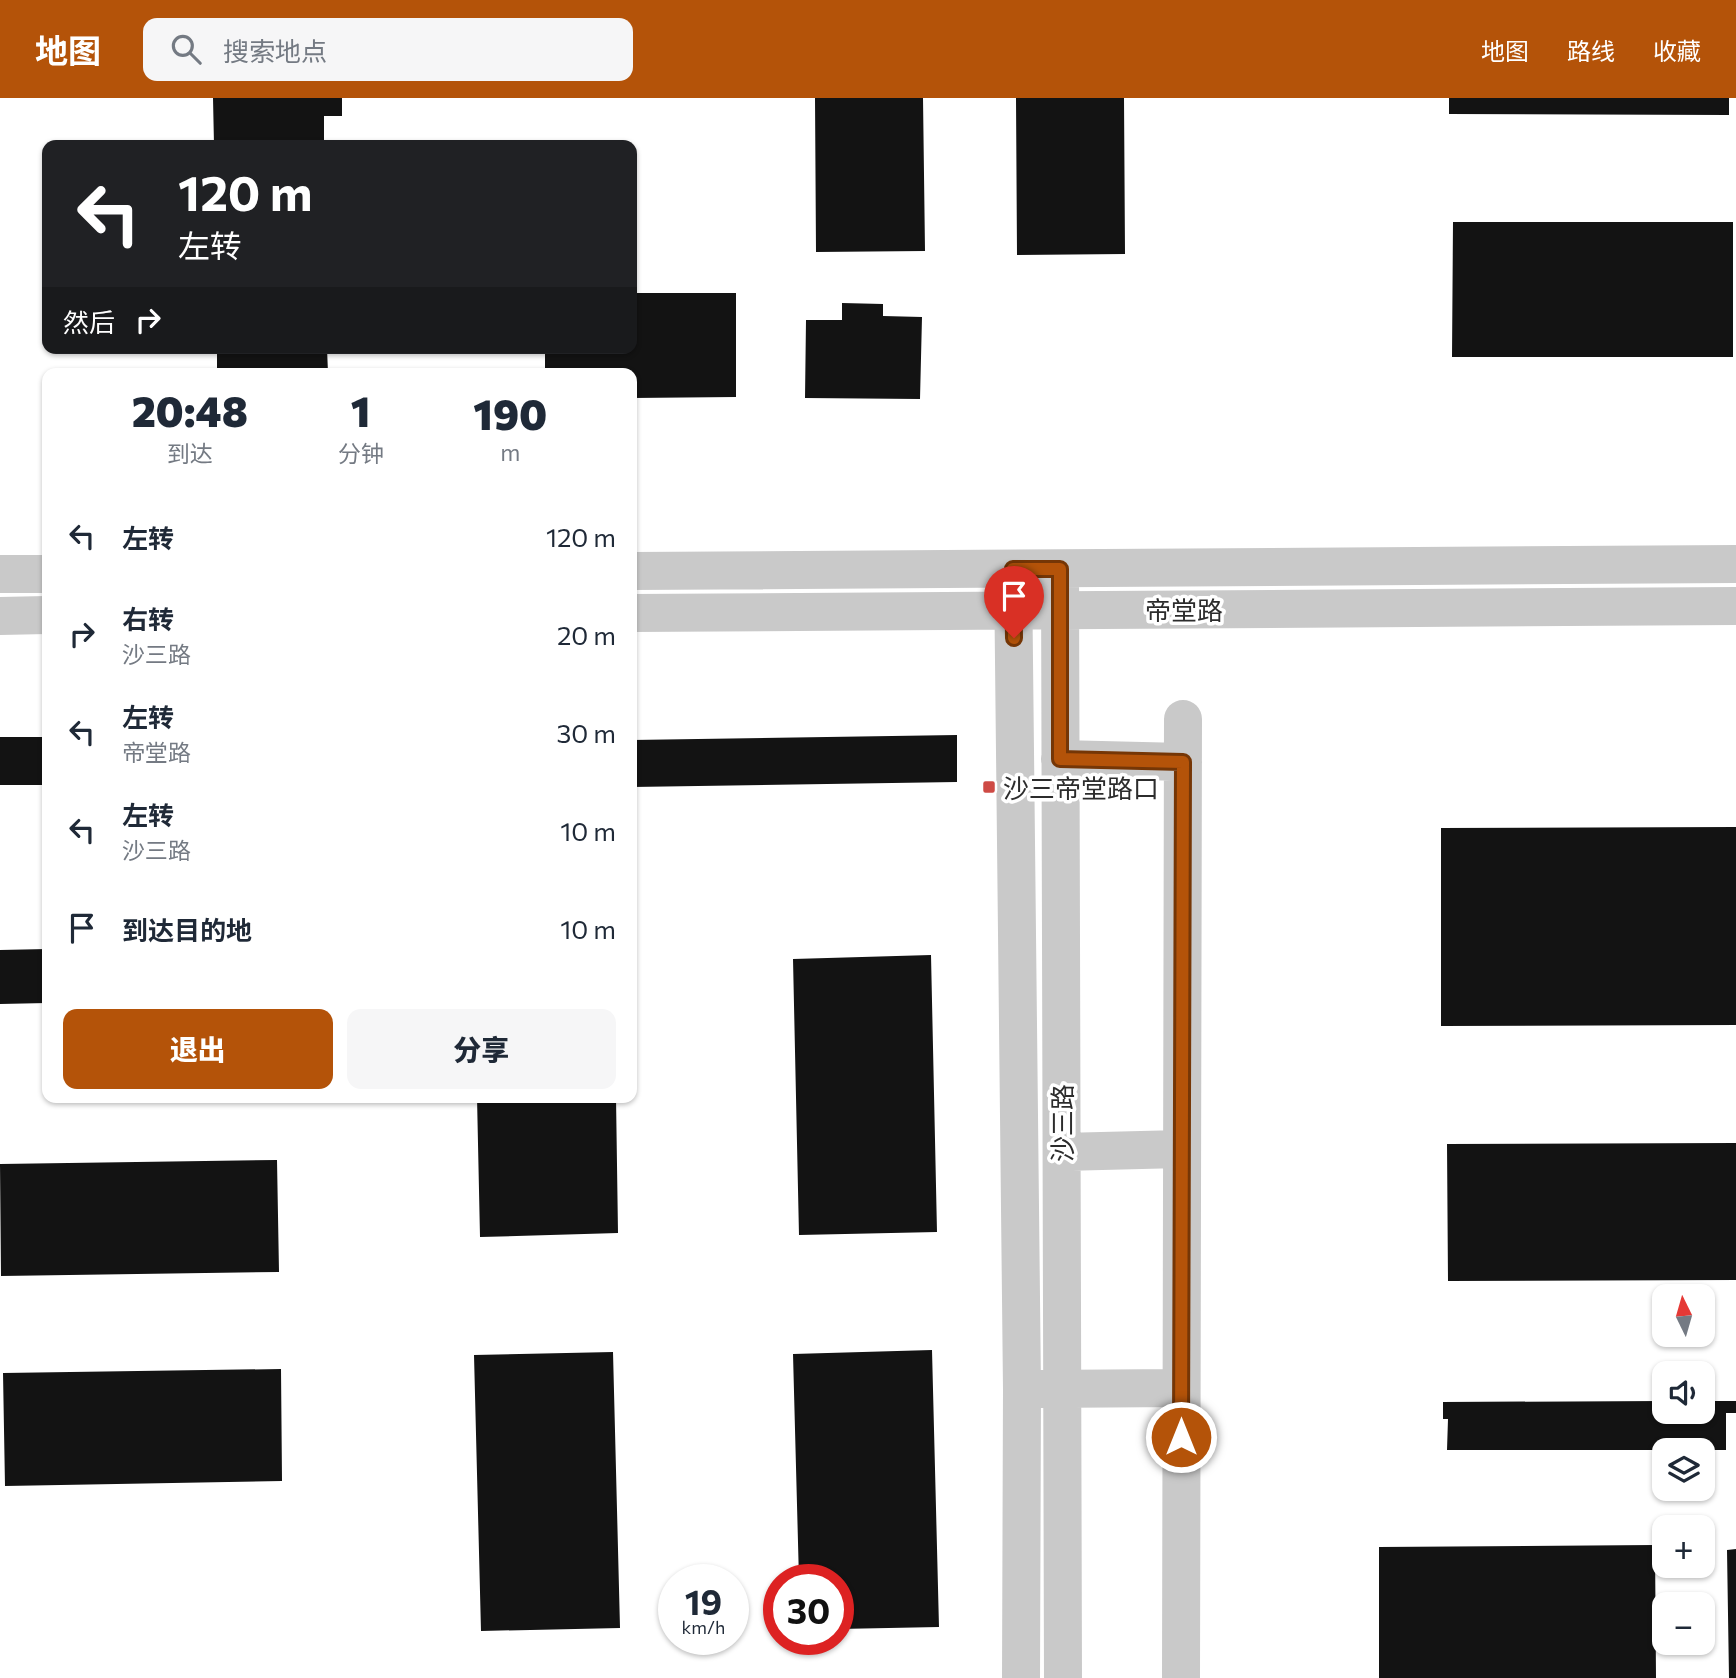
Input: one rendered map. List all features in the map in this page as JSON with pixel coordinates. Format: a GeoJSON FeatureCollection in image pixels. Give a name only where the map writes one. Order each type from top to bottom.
{"type":"FeatureCollection","features":[{"type":"Feature","properties":{"kind":"street","name":"帝堂路"},"geometry":{"type":"LineString","coordinates":[[637,571],[1736,564]]}},
{"type":"Feature","properties":{"kind":"street","name":"沙三路"},"geometry":{"type":"LineString","coordinates":[[1013,569],[1022,1389],[1021,1678]]}},
{"type":"Feature","properties":{"kind":"street","name":"沙三路"},"geometry":{"type":"LineString","coordinates":[[1060,569],[1063,1678]]}},
{"type":"Feature","properties":{"kind":"street"},"geometry":{"type":"LineString","coordinates":[[0,574],[42,574]]}},
{"type":"Feature","properties":{"kind":"street","name":"帝堂路"},"geometry":{"type":"LineString","coordinates":[[637,613],[1736,606]]}},
{"type":"Feature","properties":{"kind":"street"},"geometry":{"type":"LineString","coordinates":[[0,615],[42,615]]}},
{"type":"Feature","properties":{"kind":"street"},"geometry":{"type":"LineString","coordinates":[[1181,1678],[1183,719]]}},
{"type":"Feature","properties":{"kind":"street"},"geometry":{"type":"LineString","coordinates":[[1060,759],[1183,762]]}},
{"type":"Feature","properties":{"kind":"street"},"geometry":{"type":"LineString","coordinates":[[1062,1152],[1181,1149]]}},
{"type":"Feature","properties":{"kind":"street"},"geometry":{"type":"LineString","coordinates":[[1022,1389],[1180,1388]]}},
{"type":"Feature","properties":{"kind":"building"},"geometry":{"type":"Polygon","coordinates":[[[213,98],[342,98],[342,116],[324,116],[324,140],[214,140],[213,98]]]}},
{"type":"Feature","properties":{"kind":"building"},"geometry":{"type":"Polygon","coordinates":[[[815,98],[923,98],[925,251],[816,252],[815,98]]]}},
{"type":"Feature","properties":{"kind":"building"},"geometry":{"type":"Polygon","coordinates":[[[1016,98],[1124,98],[1125,254],[1017,255],[1016,98]]]}},
{"type":"Feature","properties":{"kind":"building"},"geometry":{"type":"Polygon","coordinates":[[[1449,98],[1729,98],[1729,115],[1449,114],[1449,98]]]}},
{"type":"Feature","properties":{"kind":"building"},"geometry":{"type":"Polygon","coordinates":[[[1453,222],[1733,222],[1733,357],[1452,357],[1453,222]]]}},
{"type":"Feature","properties":{"kind":"building"},"geometry":{"type":"Polygon","coordinates":[[[637,293],[736,293],[736,397],[637,398],[637,368],[545,368],[545,354],[637,354],[637,293]]]}},
{"type":"Feature","properties":{"kind":"building"},"geometry":{"type":"Polygon","coordinates":[[[842,303],[883,304],[883,316],[922,317],[920,399],[805,398],[806,320],[842,320],[842,303]]]}},
{"type":"Feature","properties":{"kind":"building"},"geometry":{"type":"Polygon","coordinates":[[[217,354],[327,354],[328,368],[217,368],[217,354]]]}},
{"type":"Feature","properties":{"kind":"building"},"geometry":{"type":"Polygon","coordinates":[[[957,735],[957,782],[637,787],[637,740],[957,735]]]}},
{"type":"Feature","properties":{"kind":"building"},"geometry":{"type":"Polygon","coordinates":[[[0,737],[42,737],[42,785],[0,785],[0,737]]]}},
{"type":"Feature","properties":{"kind":"building"},"geometry":{"type":"Polygon","coordinates":[[[1736,827],[1736,1025],[1441,1026],[1441,828],[1736,827]]]}},
{"type":"Feature","properties":{"kind":"building"},"geometry":{"type":"Polygon","coordinates":[[[42,949],[42,1003],[0,1004],[0,950],[42,949]]]}},
{"type":"Feature","properties":{"kind":"building"},"geometry":{"type":"Polygon","coordinates":[[[931,955],[937,1232],[799,1235],[793,959],[931,955]]]}},
{"type":"Feature","properties":{"kind":"building"},"geometry":{"type":"Polygon","coordinates":[[[477,1103],[616,1103],[618,1233],[480,1237],[477,1103]]]}},
{"type":"Feature","properties":{"kind":"building"},"geometry":{"type":"Polygon","coordinates":[[[1736,1143],[1736,1280],[1448,1281],[1447,1144],[1736,1143]]]}},
{"type":"Feature","properties":{"kind":"building"},"geometry":{"type":"Polygon","coordinates":[[[277,1160],[279,1272],[1,1276],[0,1164],[277,1160]]]}},
{"type":"Feature","properties":{"kind":"building"},"geometry":{"type":"Polygon","coordinates":[[[932,1350],[939,1627],[854,1629],[854,1564],[799,1564],[793,1354],[932,1350]]]}},
{"type":"Feature","properties":{"kind":"building"},"geometry":{"type":"Polygon","coordinates":[[[613,1352],[620,1628],[481,1631],[474,1355],[613,1352]]]}},
{"type":"Feature","properties":{"kind":"building"},"geometry":{"type":"Polygon","coordinates":[[[281,1369],[282,1481],[5,1486],[3,1373],[281,1369]]]}},
{"type":"Feature","properties":{"kind":"building"},"geometry":{"type":"Polygon","coordinates":[[[1652,1401],[1652,1424],[1715,1424],[1715,1401],[1736,1401],[1736,1413],[1726,1413],[1726,1450],[1715,1450],[1715,1438],[1652,1438],[1652,1450],[1447,1450],[1448,1419],[1443,1419],[1443,1402],[1652,1401]]]}},
{"type":"Feature","properties":{"kind":"building"},"geometry":{"type":"Polygon","coordinates":[[[1652,1545],[1652,1578],[1655,1578],[1655,1592],[1652,1592],[1652,1655],[1656,1655],[1656,1678],[1379,1678],[1379,1547],[1652,1545]]]}},
{"type":"Feature","properties":{"kind":"building"},"geometry":{"type":"Polygon","coordinates":[[[1736,1549],[1736,1678],[1729,1678],[1727,1550],[1736,1549]]]}},
{"type":"Feature","properties":{"kind":"place","name":"沙三帝堂路口"},"geometry":{"type":"Point","coordinates":[989,787]}},
{"type":"Feature","properties":{"kind":"route"},"geometry":{"type":"LineString","coordinates":[[1014,638],[1013,569],[1060,569],[1060,759],[1183,762],[1181,1437]]}}]}
